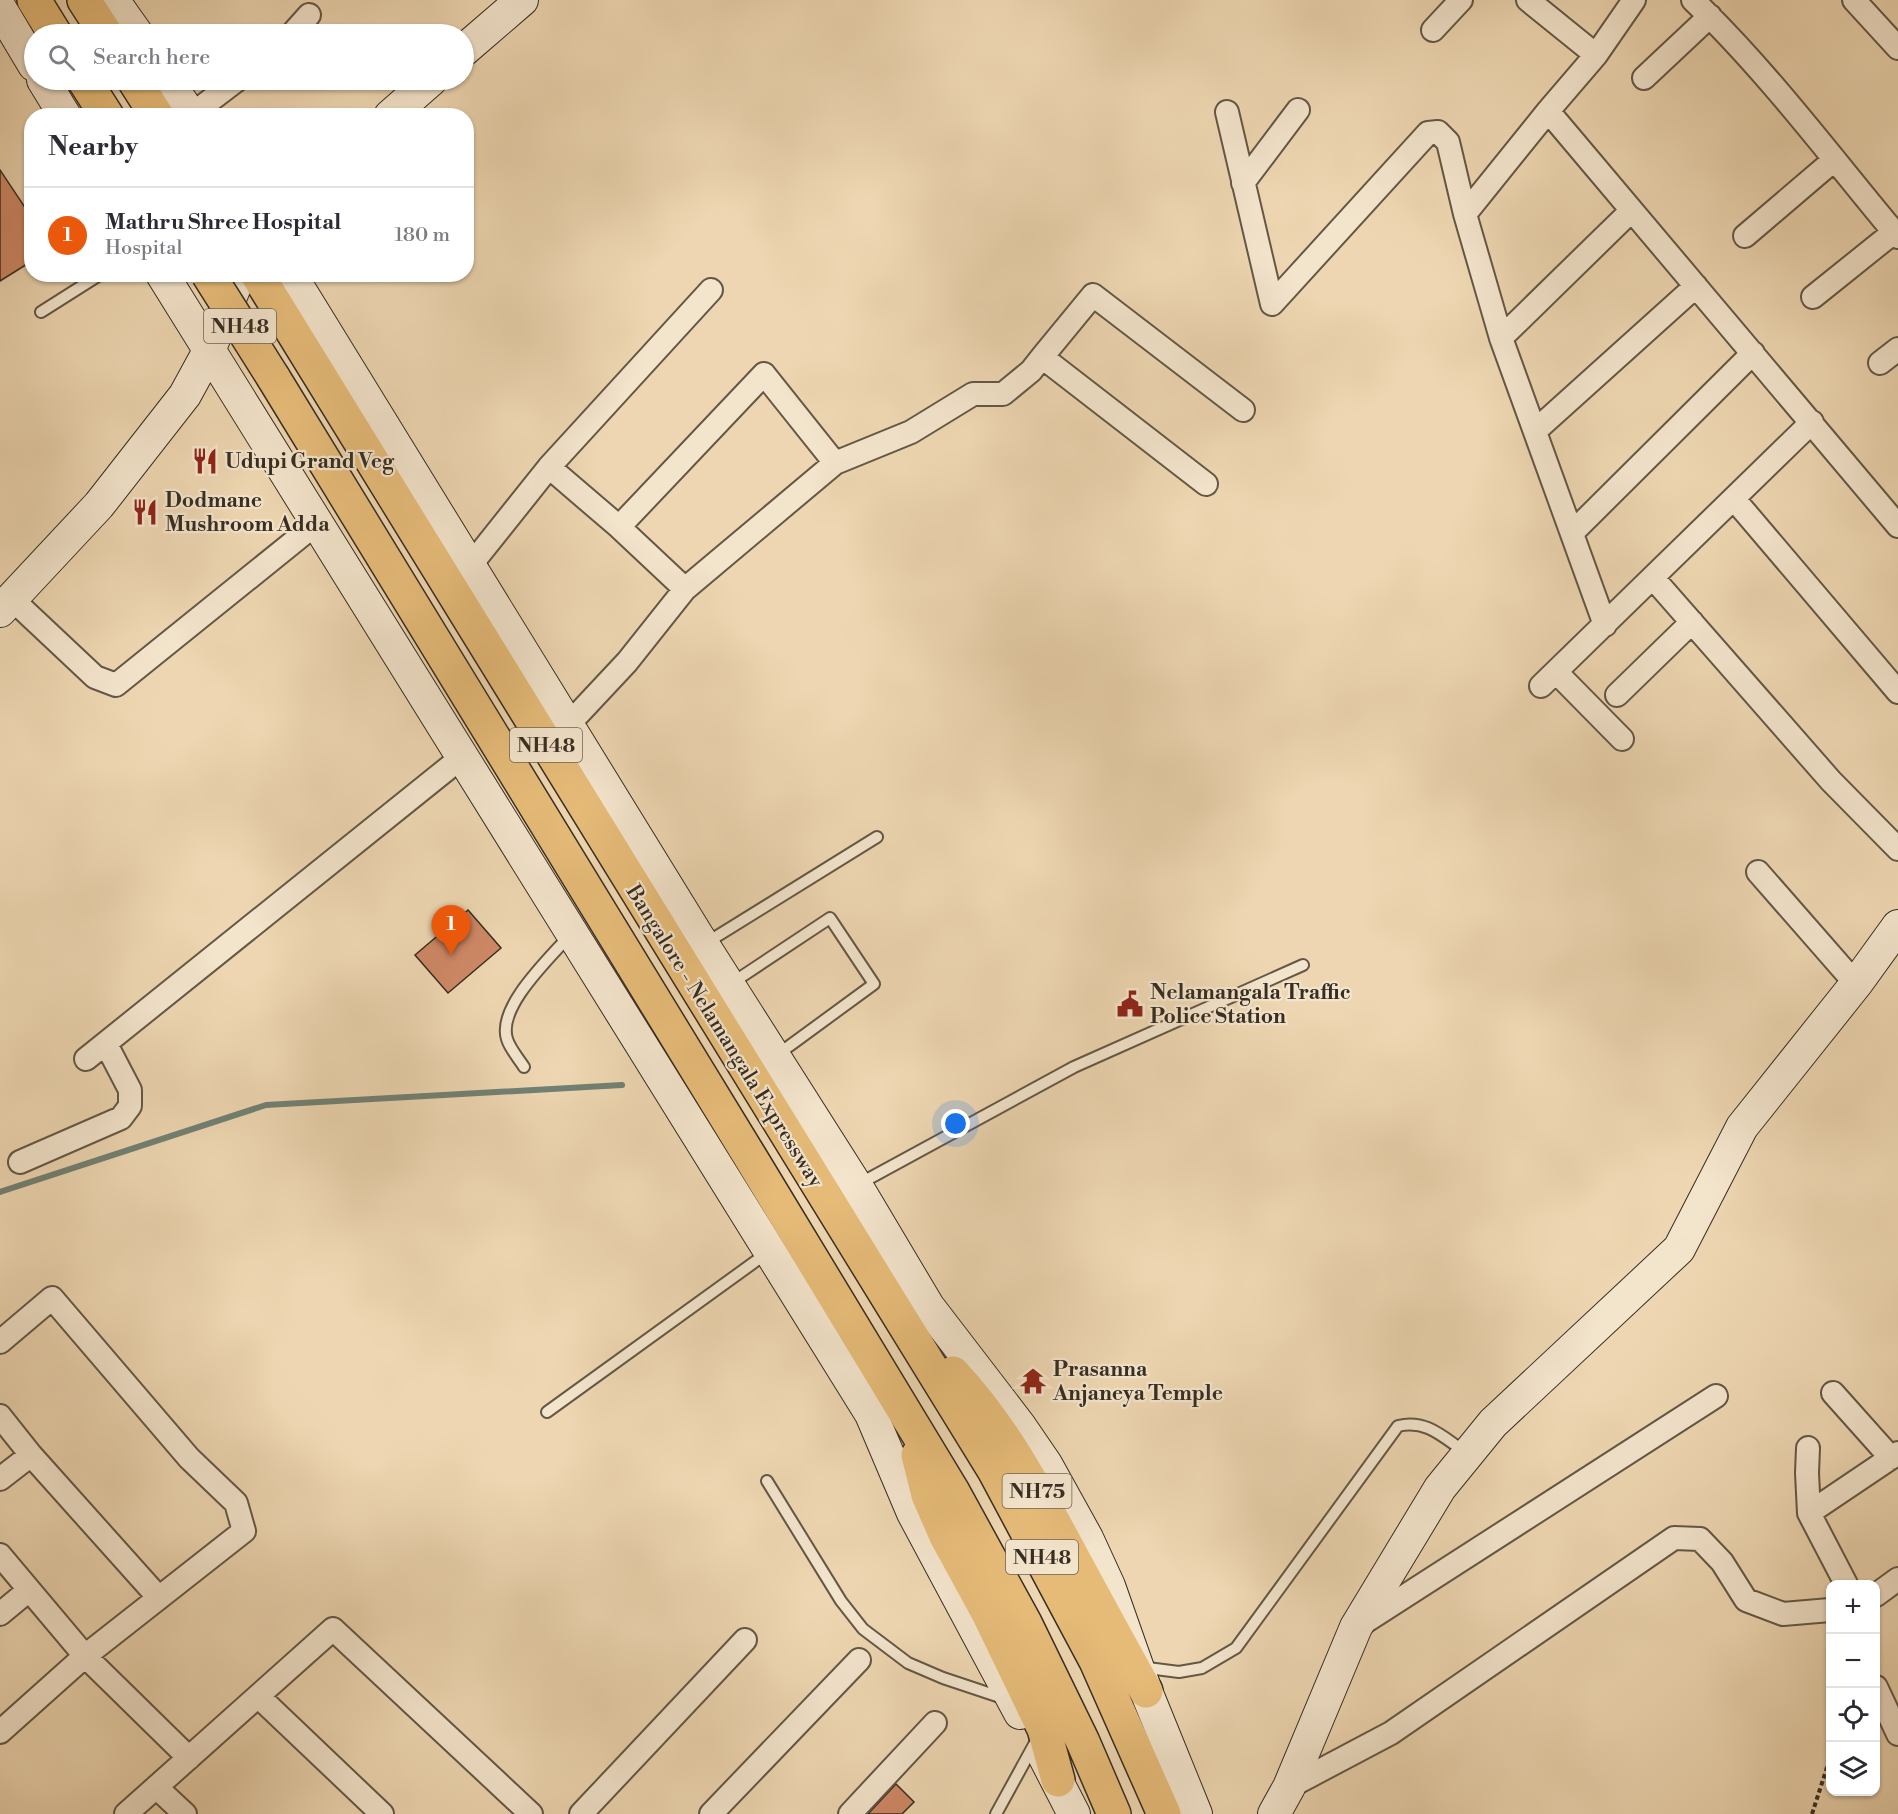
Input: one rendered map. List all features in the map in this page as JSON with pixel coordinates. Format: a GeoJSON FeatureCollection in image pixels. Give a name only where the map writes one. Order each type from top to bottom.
{"type":"FeatureCollection","features":[{"type":"Feature","properties":{"kind":"highway"},"geometry":{"type":"LineString","coordinates":[[34,0],[50,24]]}},
{"type":"Feature","properties":{"kind":"highway"},"geometry":{"type":"LineString","coordinates":[[84,0],[100,24]]}},
{"type":"Feature","properties":{"kind":"highway"},"geometry":{"type":"LineString","coordinates":[[90,90],[102,108]]}},
{"type":"Feature","properties":{"kind":"highway"},"geometry":{"type":"LineString","coordinates":[[140,90],[152,108]]}},
{"type":"Feature","properties":{"kind":"highway","name":"Bangalore - Nelamangala Expressway"},"geometry":{"type":"LineString","coordinates":[[213,282],[952,1490],[1025,1623],[1083,1742],[1114,1814]]}},
{"type":"Feature","properties":{"kind":"highway","name":"Bangalore - Nelamangala Expressway"},"geometry":{"type":"LineString","coordinates":[[261,282],[785,1135],[994,1470],[1096,1661],[1164,1814]]}},
{"type":"Feature","properties":{"kind":"highway","name":"NH75"},"geometry":{"type":"LineString","coordinates":[[897,1312],[972,1393],[1006,1439],[1141,1679]]}},
{"type":"Feature","properties":{"kind":"highway"},"geometry":{"type":"LineString","coordinates":[[907,1416],[928,1495],[946,1536],[988,1613],[1044,1729],[1058,1780]]}},
{"type":"Feature","properties":{"kind":"street"},"geometry":{"type":"LineString","coordinates":[[113,0],[130,24]]}},
{"type":"Feature","properties":{"kind":"street"},"geometry":{"type":"LineString","coordinates":[[474,41],[522,0]]}},
{"type":"Feature","properties":{"kind":"street"},"geometry":{"type":"LineString","coordinates":[[1433,30],[1461,0]]}},
{"type":"Feature","properties":{"kind":"street"},"geometry":{"type":"LineString","coordinates":[[1528,0],[1596,55]]}},
{"type":"Feature","properties":{"kind":"street"},"geometry":{"type":"LineString","coordinates":[[1465,214],[1596,55],[1635,0]]}},
{"type":"Feature","properties":{"kind":"street"},"geometry":{"type":"LineString","coordinates":[[1694,0],[1779,94],[1896,234],[1814,297]]}},
{"type":"Feature","properties":{"kind":"street"},"geometry":{"type":"LineString","coordinates":[[1854,0],[1898,48]]}},
{"type":"Feature","properties":{"kind":"street"},"geometry":{"type":"LineString","coordinates":[[0,8],[24,48]]}},
{"type":"Feature","properties":{"kind":"street"},"geometry":{"type":"LineString","coordinates":[[301,24],[309,15]]}},
{"type":"Feature","properties":{"kind":"street"},"geometry":{"type":"LineString","coordinates":[[1644,78],[1710,16]]}},
{"type":"Feature","properties":{"kind":"street"},"geometry":{"type":"LineString","coordinates":[[49,90],[60,108]]}},
{"type":"Feature","properties":{"kind":"street"},"geometry":{"type":"LineString","coordinates":[[174,90],[186,108]]}},
{"type":"Feature","properties":{"kind":"street"},"geometry":{"type":"LineString","coordinates":[[200,108],[224,90]]}},
{"type":"Feature","properties":{"kind":"street"},"geometry":{"type":"LineString","coordinates":[[399,108],[420,90]]}},
{"type":"Feature","properties":{"kind":"street"},"geometry":{"type":"LineString","coordinates":[[1244,183],[1298,110]]}},
{"type":"Feature","properties":{"kind":"street"},"geometry":{"type":"LineString","coordinates":[[1548,111],[1898,525]]}},
{"type":"Feature","properties":{"kind":"street"},"geometry":{"type":"LineString","coordinates":[[1227,112],[1272,304],[1428,133],[1438,132],[1448,142],[1465,214],[1501,338],[1605,625]]}},
{"type":"Feature","properties":{"kind":"street"},"geometry":{"type":"LineString","coordinates":[[1745,236],[1834,160]]}},
{"type":"Feature","properties":{"kind":"street"},"geometry":{"type":"LineString","coordinates":[[1501,338],[1631,211]]}},
{"type":"Feature","properties":{"kind":"street"},"geometry":{"type":"LineString","coordinates":[[167,282],[871,1414],[913,1513],[1058,1780],[1074,1814]]}},
{"type":"Feature","properties":{"kind":"street"},"geometry":{"type":"LineString","coordinates":[[237,282],[209,351],[185,395],[99,505],[6,605],[95,676],[116,685],[317,523]]}},
{"type":"Feature","properties":{"kind":"street"},"geometry":{"type":"LineString","coordinates":[[295,282],[703,945],[856,1185],[928,1306],[1020,1426],[1046,1464],[1087,1538],[1109,1586],[1141,1679]]}},
{"type":"Feature","properties":{"kind":"street"},"geometry":{"type":"LineString","coordinates":[[1535,431],[1696,286]]}},
{"type":"Feature","properties":{"kind":"street"},"geometry":{"type":"LineString","coordinates":[[470,566],[549,467],[711,290]]}},
{"type":"Feature","properties":{"kind":"street"},"geometry":{"type":"LineString","coordinates":[[568,725],[627,662],[686,589],[835,463],[911,432],[972,394],[1003,394],[1031,371],[1093,295],[1244,410]]}},
{"type":"Feature","properties":{"kind":"street"},"geometry":{"type":"LineString","coordinates":[[1880,363],[1898,349]]}},
{"type":"Feature","properties":{"kind":"street"},"geometry":{"type":"LineString","coordinates":[[1573,532],[1754,353]]}},
{"type":"Feature","properties":{"kind":"street"},"geometry":{"type":"LineString","coordinates":[[1041,357],[1206,484]]}},
{"type":"Feature","properties":{"kind":"street"},"geometry":{"type":"LineString","coordinates":[[619,527],[764,374],[835,463]]}},
{"type":"Feature","properties":{"kind":"street"},"geometry":{"type":"LineString","coordinates":[[1622,739],[1549,679],[1812,422]]}},
{"type":"Feature","properties":{"kind":"street"},"geometry":{"type":"LineString","coordinates":[[549,467],[686,589]]}},
{"type":"Feature","properties":{"kind":"street"},"geometry":{"type":"LineString","coordinates":[[1734,500],[1898,692]]}},
{"type":"Feature","properties":{"kind":"street"},"geometry":{"type":"LineString","coordinates":[[1653,578],[1831,781],[1898,849]]}},
{"type":"Feature","properties":{"kind":"street"},"geometry":{"type":"LineString","coordinates":[[1617,695],[1692,622]]}},
{"type":"Feature","properties":{"kind":"street"},"geometry":{"type":"LineString","coordinates":[[86,1059],[462,758]]}},
{"type":"Feature","properties":{"kind":"street"},"geometry":{"type":"LineString","coordinates":[[1758,872],[1856,984]]}},
{"type":"Feature","properties":{"kind":"street"},"geometry":{"type":"LineString","coordinates":[[1274,1814],[1289,1787],[1356,1627],[1440,1488],[1493,1423],[1678,1249],[1742,1127],[1856,984],[1898,926]]}},
{"type":"Feature","properties":{"kind":"street"},"geometry":{"type":"LineString","coordinates":[[20,1162],[121,1118],[130,1106],[130,1090],[106,1044]]}},
{"type":"Feature","properties":{"kind":"street"},"geometry":{"type":"LineString","coordinates":[[0,1342],[52,1298],[189,1458],[236,1503],[244,1531],[85,1656],[0,1732]]}},
{"type":"Feature","properties":{"kind":"street"},"geometry":{"type":"LineString","coordinates":[[1809,1513],[1894,1455],[1833,1393]]}},
{"type":"Feature","properties":{"kind":"street"},"geometry":{"type":"LineString","coordinates":[[1356,1627],[1716,1396]]}},
{"type":"Feature","properties":{"kind":"street"},"geometry":{"type":"LineString","coordinates":[[0,1416],[31,1455],[159,1598]]}},
{"type":"Feature","properties":{"kind":"street"},"geometry":{"type":"LineString","coordinates":[[1808,1448],[1809,1513],[1843,1580]]}},
{"type":"Feature","properties":{"kind":"street"},"geometry":{"type":"LineString","coordinates":[[0,1479],[31,1455]]}},
{"type":"Feature","properties":{"kind":"street"},"geometry":{"type":"LineString","coordinates":[[1289,1787],[1391,1733],[1674,1538],[1700,1539],[1722,1562],[1746,1600],[1783,1614],[1826,1610]]}},
{"type":"Feature","properties":{"kind":"street"},"geometry":{"type":"LineString","coordinates":[[0,1555],[85,1656],[189,1758]]}},
{"type":"Feature","properties":{"kind":"street"},"geometry":{"type":"LineString","coordinates":[[1880,1592],[1898,1579]]}},
{"type":"Feature","properties":{"kind":"street"},"geometry":{"type":"LineString","coordinates":[[0,1614],[29,1590]]}},
{"type":"Feature","properties":{"kind":"street"},"geometry":{"type":"LineString","coordinates":[[126,1814],[333,1629],[531,1814]]}},
{"type":"Feature","properties":{"kind":"street"},"geometry":{"type":"LineString","coordinates":[[581,1814],[745,1640]]}},
{"type":"Feature","properties":{"kind":"street"},"geometry":{"type":"LineString","coordinates":[[711,1814],[859,1660]]}},
{"type":"Feature","properties":{"kind":"street","name":"NH75"},"geometry":{"type":"LineString","coordinates":[[1141,1679],[1196,1814]]}},
{"type":"Feature","properties":{"kind":"street"},"geometry":{"type":"LineString","coordinates":[[1875,1688],[1898,1734]]}},
{"type":"Feature","properties":{"kind":"street"},"geometry":{"type":"LineString","coordinates":[[258,1696],[382,1814]]}},
{"type":"Feature","properties":{"kind":"street"},"geometry":{"type":"LineString","coordinates":[[850,1814],[935,1723]]}},
{"type":"Feature","properties":{"kind":"street"},"geometry":{"type":"LineString","coordinates":[[156,1787],[186,1814]]}},
{"type":"Feature","properties":{"kind":"lane"},"geometry":{"type":"LineString","coordinates":[[41,312],[88,282]]}},
{"type":"Feature","properties":{"kind":"lane"},"geometry":{"type":"LineString","coordinates":[[703,945],[877,837]]}},
{"type":"Feature","properties":{"kind":"lane"},"geometry":{"type":"LineString","coordinates":[[729,985],[830,918],[874,984],[775,1057]]}},
{"type":"Feature","properties":{"kind":"lane"},"geometry":{"type":"LineString","coordinates":[[524,1068],[507,1039],[507,1019],[517,997],[571,933]]}},
{"type":"Feature","properties":{"kind":"lane"},"geometry":{"type":"LineString","coordinates":[[856,1185],[1074,1067],[1303,965]]}},
{"type":"Feature","properties":{"kind":"lane"},"geometry":{"type":"LineString","coordinates":[[547,1412],[769,1251]]}},
{"type":"Feature","properties":{"kind":"lane"},"geometry":{"type":"LineString","coordinates":[[1141,1679],[1202,1668],[1236,1648],[1398,1426],[1411,1422],[1430,1428],[1468,1453]]}},
{"type":"Feature","properties":{"kind":"lane"},"geometry":{"type":"LineString","coordinates":[[767,1481],[841,1601],[863,1629],[908,1663],[943,1678],[1014,1702]]}},
{"type":"Feature","properties":{"kind":"lane"},"geometry":{"type":"LineString","coordinates":[[996,1814],[1036,1741]]}},
{"type":"Feature","properties":{"kind":"path"},"geometry":{"type":"LineString","coordinates":[[1812,1814],[1826,1770]]}},
{"type":"Feature","properties":{"kind":"building"},"geometry":{"type":"Polygon","coordinates":[[[0,170],[24,206],[24,266],[0,281],[0,170]]]}},
{"type":"Feature","properties":{"kind":"building"},"geometry":{"type":"Polygon","coordinates":[[[468,910],[501,948],[448,993],[415,955],[468,910]]]}},
{"type":"Feature","properties":{"kind":"building"},"geometry":{"type":"Polygon","coordinates":[[[896,1784],[914,1802],[902,1814],[868,1814],[896,1784]]]}},
{"type":"Feature","properties":{"kind":"waterway"},"geometry":{"type":"LineString","coordinates":[[0,1192],[266,1105],[622,1085]]}},
{"type":"Feature","properties":{"kind":"place","name":"Udupi Grand Veg"},"geometry":{"type":"Point","coordinates":[205,461]}},
{"type":"Feature","properties":{"kind":"place","name":"Dodmane Mushroom Adda"},"geometry":{"type":"Point","coordinates":[145,512]}},
{"type":"Feature","properties":{"kind":"place","name":"Mathru Shree Hospital"},"geometry":{"type":"Point","coordinates":[451,955]}},
{"type":"Feature","properties":{"kind":"place","name":"Nelamangala Traffic Police Station"},"geometry":{"type":"Point","coordinates":[1130,1004]}},
{"type":"Feature","properties":{"kind":"place","name":"Prasanna Anjaneya Temple"},"geometry":{"type":"Point","coordinates":[1033,1381]}}]}
